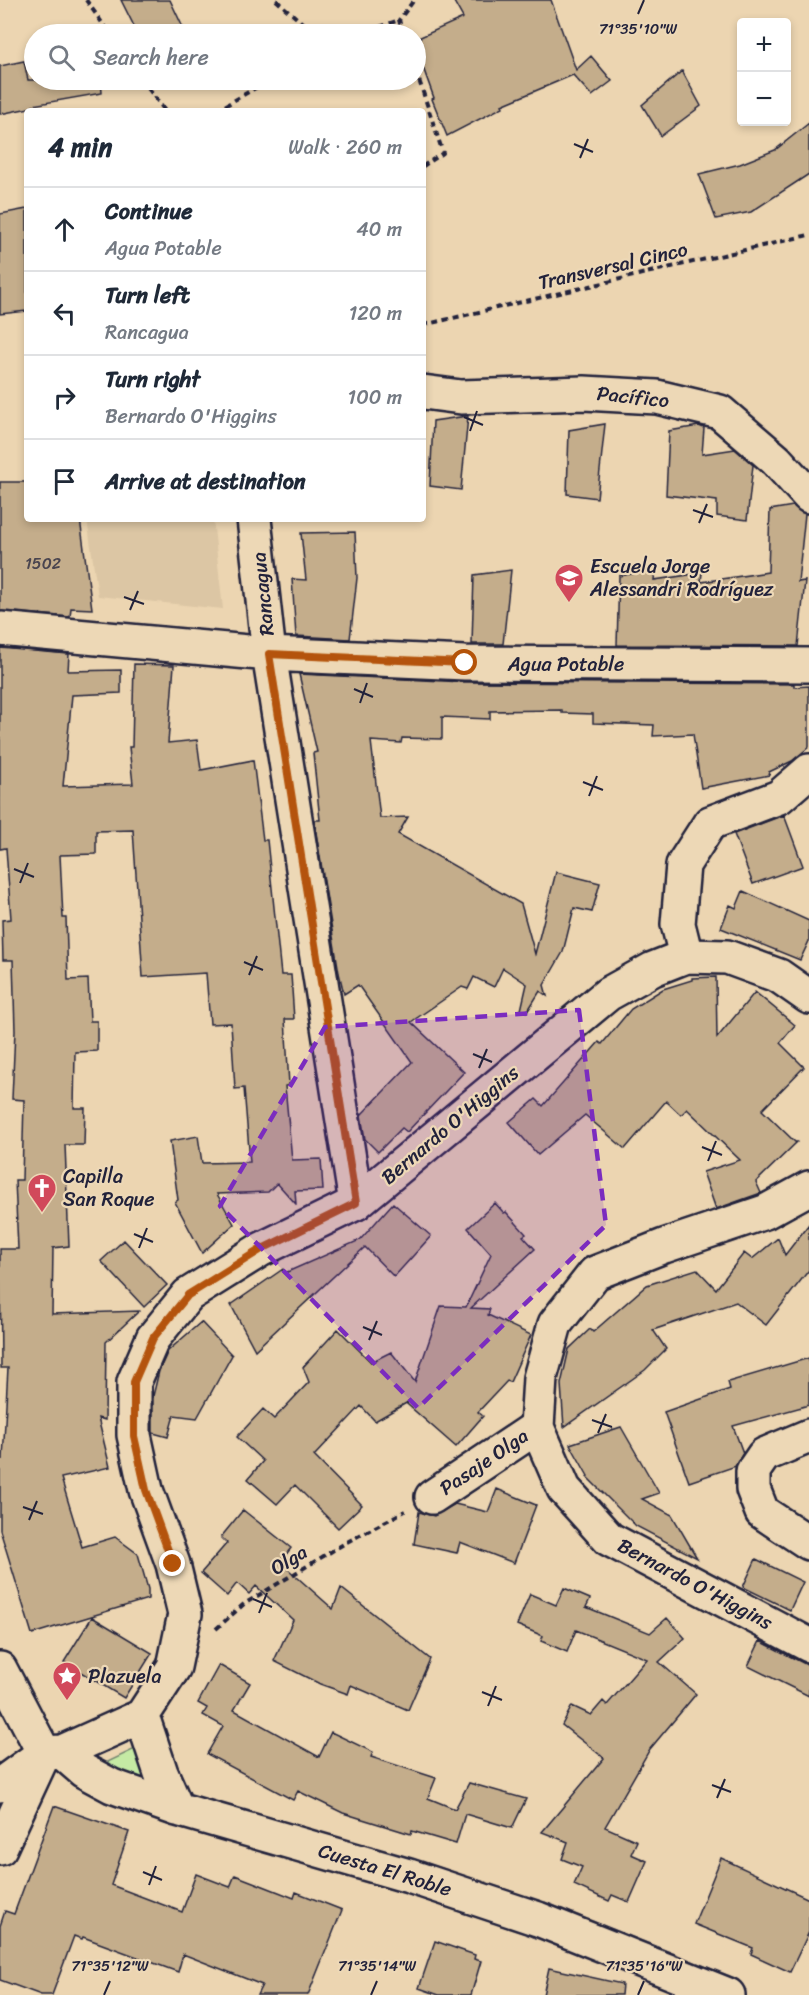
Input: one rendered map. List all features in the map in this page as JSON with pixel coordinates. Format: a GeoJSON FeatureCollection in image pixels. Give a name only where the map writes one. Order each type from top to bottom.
{"type":"FeatureCollection","features":[{"type":"Feature","properties":{"kind":"main road","name":"Pacífico"},"geometry":{"type":"LineString","coordinates":[[426,392],[461,397],[584,393],[657,397],[720,412],[776,460],[809,496]]}},
{"type":"Feature","properties":{"kind":"main road","name":"Rancagua"},"geometry":{"type":"LineString","coordinates":[[254,522],[269,654],[356,1203]]}},
{"type":"Feature","properties":{"kind":"main road","name":"Agua Potable"},"geometry":{"type":"LineString","coordinates":[[0,629],[269,654],[465,663],[809,664]]}},
{"type":"Feature","properties":{"kind":"main road"},"geometry":{"type":"LineString","coordinates":[[686,956],[678,924],[683,865],[710,823],[779,797],[809,771]]}},
{"type":"Feature","properties":{"kind":"main road","name":"Bernardo O'Higgins"},"geometry":{"type":"LineString","coordinates":[[142,1716],[174,1667],[185,1614],[173,1564],[146,1490],[134,1436],[134,1382],[153,1338],[188,1295],[260,1250],[356,1203],[608,994],[653,969],[686,956],[727,957],[779,976],[809,996]]}},
{"type":"Feature","properties":{"kind":"main road","name":"Bernardo O'Higgins"},"geometry":{"type":"LineString","coordinates":[[809,1188],[765,1212],[664,1246],[595,1273],[555,1324],[540,1378],[537,1427],[564,1489],[609,1539],[809,1645]]}},
{"type":"Feature","properties":{"kind":"main road","name":"Pasaje Olga"},"geometry":{"type":"LineString","coordinates":[[432,1497],[537,1427]]}},
{"type":"Feature","properties":{"kind":"main road"},"geometry":{"type":"LineString","coordinates":[[809,1436],[764,1455],[753,1471],[753,1489],[762,1512],[809,1544]]}},
{"type":"Feature","properties":{"kind":"main road"},"geometry":{"type":"LineString","coordinates":[[0,1669],[53,1753]]}},
{"type":"Feature","properties":{"kind":"main road"},"geometry":{"type":"LineString","coordinates":[[0,1785],[53,1753],[142,1716],[161,1773],[177,1809]]}},
{"type":"Feature","properties":{"kind":"main road"},"geometry":{"type":"LineString","coordinates":[[0,1848],[53,1753]]}},
{"type":"Feature","properties":{"kind":"main road","name":"Cuesta El Roble"},"geometry":{"type":"LineString","coordinates":[[53,1753],[112,1786],[177,1809],[409,1876],[538,1919],[720,1993]]}},
{"type":"Feature","properties":{"kind":"path"},"geometry":{"type":"LineString","coordinates":[[86,0],[103,24]]}},
{"type":"Feature","properties":{"kind":"path"},"geometry":{"type":"LineString","coordinates":[[276,0],[304,24]]}},
{"type":"Feature","properties":{"kind":"path"},"geometry":{"type":"LineString","coordinates":[[388,24],[399,20],[414,0]]}},
{"type":"Feature","properties":{"kind":"path"},"geometry":{"type":"LineString","coordinates":[[399,20],[400,24]]}},
{"type":"Feature","properties":{"kind":"path"},"geometry":{"type":"LineString","coordinates":[[149,90],[163,108]]}},
{"type":"Feature","properties":{"kind":"path"},"geometry":{"type":"LineString","coordinates":[[221,108],[252,90]]}},
{"type":"Feature","properties":{"kind":"path"},"geometry":{"type":"LineString","coordinates":[[422,90],[443,153],[426,164]]}},
{"type":"Feature","properties":{"kind":"path","name":"Transversal Cinco"},"geometry":{"type":"LineString","coordinates":[[426,324],[809,235]]}},
{"type":"Feature","properties":{"kind":"path","name":"Olga"},"geometry":{"type":"LineString","coordinates":[[174,1667],[244,1604],[346,1542],[432,1497]]}},
{"type":"Feature","properties":{"kind":"highlighted area"},"geometry":{"type":"Polygon","coordinates":[[[579,1010],[606,1225],[418,1408],[220,1206],[325,1027],[579,1010]]]}},
{"type":"Feature","properties":{"kind":"shaded area"},"geometry":{"type":"Polygon","coordinates":[[[87,522],[213,522],[223,609],[98,596],[87,522]]]}},
{"type":"Feature","properties":{"kind":"green space"},"geometry":{"type":"Polygon","coordinates":[[[139,1747],[157,1786],[95,1768],[139,1747]]]}},
{"type":"Feature","properties":{"kind":"building"},"geometry":{"type":"Polygon","coordinates":[[[121,0],[170,0],[181,24],[133,24],[121,0]]]}},
{"type":"Feature","properties":{"kind":"building"},"geometry":{"type":"Polygon","coordinates":[[[453,0],[551,0],[576,70],[591,56],[612,81],[592,96],[573,75],[502,105],[503,107],[447,136],[432,99],[434,98],[426,76],[426,35],[463,18],[453,0]]]}},
{"type":"Feature","properties":{"kind":"building"},"geometry":{"type":"Polygon","coordinates":[[[24,61],[24,90],[102,90],[102,93],[33,105],[34,107],[0,114],[0,66],[24,61]]]}},
{"type":"Feature","properties":{"kind":"building"},"geometry":{"type":"Polygon","coordinates":[[[682,71],[701,106],[661,136],[642,105],[682,71]]]}},
{"type":"Feature","properties":{"kind":"building"},"geometry":{"type":"Polygon","coordinates":[[[809,123],[809,174],[751,212],[716,219],[699,174],[740,164],[775,150],[809,123]]]}},
{"type":"Feature","properties":{"kind":"building"},"geometry":{"type":"Polygon","coordinates":[[[24,210],[24,311],[0,314],[0,214],[24,210]]]}},
{"type":"Feature","properties":{"kind":"building"},"geometry":{"type":"Polygon","coordinates":[[[468,416],[461,490],[430,486],[433,421],[468,416]]]}},
{"type":"Feature","properties":{"kind":"building"},"geometry":{"type":"Polygon","coordinates":[[[605,424],[597,498],[567,494],[569,430],[605,424]]]}},
{"type":"Feature","properties":{"kind":"building"},"geometry":{"type":"Polygon","coordinates":[[[699,426],[704,428],[702,454],[735,449],[753,465],[747,520],[717,516],[717,501],[666,495],[669,431],[699,426]]]}},
{"type":"Feature","properties":{"kind":"building"},"geometry":{"type":"Polygon","coordinates":[[[0,482],[24,482],[24,522],[80,522],[92,609],[71,608],[70,617],[0,611],[0,482]]]}},
{"type":"Feature","properties":{"kind":"building"},"geometry":{"type":"Polygon","coordinates":[[[793,506],[805,514],[798,582],[805,581],[798,646],[617,645],[619,576],[655,570],[654,580],[702,573],[701,582],[768,572],[770,510],[793,506]]]}},
{"type":"Feature","properties":{"kind":"building"},"geometry":{"type":"Polygon","coordinates":[[[355,532],[357,578],[350,639],[296,636],[292,579],[306,580],[301,533],[355,532]]]}},
{"type":"Feature","properties":{"kind":"building"},"geometry":{"type":"Polygon","coordinates":[[[511,570],[503,644],[472,644],[474,575],[511,570]]]}},
{"type":"Feature","properties":{"kind":"building"},"geometry":{"type":"Polygon","coordinates":[[[0,648],[69,654],[68,671],[121,670],[121,693],[72,695],[63,786],[133,784],[129,747],[132,747],[134,664],[174,665],[168,743],[197,740],[201,770],[253,760],[263,840],[267,840],[281,975],[291,975],[294,1019],[285,1019],[289,1085],[285,1086],[292,1160],[321,1159],[323,1190],[295,1191],[296,1204],[277,1183],[268,1192],[217,1194],[234,1224],[202,1253],[175,1202],[178,1200],[170,1141],[198,1136],[202,1163],[250,1162],[244,1088],[235,1089],[231,1023],[210,1024],[206,973],[143,977],[133,830],[96,831],[96,854],[60,855],[63,918],[66,918],[68,980],[88,979],[90,1021],[97,1021],[97,1051],[75,1052],[74,1108],[85,1108],[84,1145],[65,1145],[69,1246],[53,1248],[52,1314],[139,1311],[106,1342],[105,1420],[98,1418],[110,1467],[61,1478],[82,1547],[115,1537],[138,1554],[148,1589],[148,1599],[32,1634],[0,1530],[0,1459],[3,1459],[8,1368],[1,1368],[0,1249],[18,1249],[15,1180],[22,1180],[24,1100],[12,1099],[15,1031],[13,960],[3,960],[2,920],[11,919],[6,848],[0,849],[0,648]]]}},
{"type":"Feature","properties":{"kind":"building"},"geometry":{"type":"Polygon","coordinates":[[[299,674],[464,682],[794,684],[794,687],[809,686],[809,747],[792,761],[769,772],[770,775],[701,788],[693,734],[653,736],[654,725],[593,723],[593,714],[562,713],[562,710],[490,711],[490,719],[442,717],[442,739],[402,738],[401,743],[371,741],[380,818],[408,817],[398,834],[521,904],[535,954],[556,872],[600,883],[592,912],[574,908],[563,952],[544,985],[547,996],[540,991],[527,1012],[521,1010],[527,984],[503,968],[494,987],[474,977],[468,989],[462,987],[411,1022],[464,1072],[407,1132],[402,1128],[378,1152],[365,1139],[361,1115],[412,1062],[358,985],[344,994],[314,820],[320,820],[313,753],[317,752],[299,674]]]}},
{"type":"Feature","properties":{"kind":"building"},"geometry":{"type":"Polygon","coordinates":[[[784,815],[803,866],[753,884],[734,834],[784,815]]]}},
{"type":"Feature","properties":{"kind":"building"},"geometry":{"type":"Polygon","coordinates":[[[743,891],[809,921],[809,941],[800,960],[721,928],[730,905],[736,908],[743,891]]]}},
{"type":"Feature","properties":{"kind":"building"},"geometry":{"type":"Polygon","coordinates":[[[716,977],[717,1038],[755,992],[795,1025],[780,1043],[804,1067],[762,1110],[797,1142],[756,1182],[761,1193],[716,1209],[703,1172],[740,1160],[687,1109],[681,1115],[666,1101],[625,1149],[585,1115],[538,1155],[509,1122],[536,1099],[543,1106],[599,1042],[602,1044],[631,1009],[663,989],[692,980],[692,978],[716,977]]]}},
{"type":"Feature","properties":{"kind":"building"},"geometry":{"type":"Polygon","coordinates":[[[393,1203],[431,1236],[394,1277],[365,1247],[255,1350],[231,1305],[283,1269],[285,1273],[360,1240],[393,1203]]]}},
{"type":"Feature","properties":{"kind":"building"},"geometry":{"type":"Polygon","coordinates":[[[495,1203],[526,1234],[523,1236],[535,1249],[471,1308],[490,1309],[488,1315],[531,1335],[510,1382],[507,1381],[478,1412],[483,1416],[456,1447],[407,1404],[408,1402],[375,1421],[361,1406],[314,1456],[362,1505],[338,1528],[295,1485],[277,1504],[248,1479],[263,1461],[237,1437],[263,1409],[274,1419],[309,1382],[303,1367],[338,1329],[371,1362],[391,1352],[415,1382],[441,1306],[466,1307],[491,1254],[468,1228],[495,1203]]]}},
{"type":"Feature","properties":{"kind":"building"},"geometry":{"type":"Polygon","coordinates":[[[809,1224],[809,1270],[766,1325],[736,1302],[653,1330],[666,1349],[645,1370],[564,1427],[561,1384],[569,1349],[590,1329],[593,1332],[647,1285],[697,1269],[716,1289],[744,1253],[752,1259],[778,1238],[785,1255],[809,1224]]]}},
{"type":"Feature","properties":{"kind":"building"},"geometry":{"type":"Polygon","coordinates":[[[124,1240],[167,1285],[144,1307],[101,1261],[124,1240]]]}},
{"type":"Feature","properties":{"kind":"building"},"geometry":{"type":"Polygon","coordinates":[[[201,1322],[232,1355],[197,1418],[174,1415],[168,1437],[153,1433],[153,1396],[159,1371],[168,1351],[201,1322]]]}},
{"type":"Feature","properties":{"kind":"building"},"geometry":{"type":"Polygon","coordinates":[[[809,1358],[809,1405],[733,1426],[743,1453],[736,1466],[689,1482],[664,1412],[730,1389],[728,1382],[809,1358]]]}},
{"type":"Feature","properties":{"kind":"building"},"geometry":{"type":"Polygon","coordinates":[[[621,1427],[659,1493],[642,1499],[672,1515],[697,1558],[636,1526],[587,1477],[570,1444],[621,1427]]]}},
{"type":"Feature","properties":{"kind":"building"},"geometry":{"type":"Polygon","coordinates":[[[497,1489],[536,1505],[514,1563],[460,1542],[457,1553],[414,1544],[419,1512],[434,1516],[455,1504],[488,1512],[497,1489]]]}},
{"type":"Feature","properties":{"kind":"building"},"geometry":{"type":"Polygon","coordinates":[[[243,1510],[291,1548],[280,1562],[333,1609],[341,1588],[430,1659],[408,1710],[351,1685],[348,1694],[320,1684],[274,1661],[293,1620],[256,1586],[249,1594],[237,1583],[227,1596],[201,1573],[227,1543],[221,1537],[243,1510]]]}},
{"type":"Feature","properties":{"kind":"building"},"geometry":{"type":"Polygon","coordinates":[[[756,1559],[803,1582],[790,1610],[743,1587],[756,1559]]]}},
{"type":"Feature","properties":{"kind":"building"},"geometry":{"type":"Polygon","coordinates":[[[564,1588],[590,1599],[586,1607],[650,1633],[667,1618],[685,1638],[659,1662],[696,1694],[650,1749],[605,1827],[637,1841],[631,1854],[647,1861],[629,1902],[612,1895],[609,1901],[574,1885],[582,1867],[562,1859],[568,1842],[542,1832],[604,1758],[562,1725],[572,1706],[591,1715],[603,1701],[607,1705],[647,1659],[576,1630],[567,1652],[541,1641],[543,1636],[517,1625],[530,1594],[556,1605],[564,1588]]]}},
{"type":"Feature","properties":{"kind":"building"},"geometry":{"type":"Polygon","coordinates":[[[92,1617],[152,1653],[124,1698],[64,1662],[92,1617]]]}},
{"type":"Feature","properties":{"kind":"building"},"geometry":{"type":"Polygon","coordinates":[[[760,1641],[809,1666],[809,1696],[748,1666],[760,1641]]]}},
{"type":"Feature","properties":{"kind":"building"},"geometry":{"type":"Polygon","coordinates":[[[219,1665],[250,1683],[234,1710],[319,1757],[331,1732],[373,1752],[371,1757],[436,1778],[428,1798],[455,1809],[469,1783],[526,1799],[512,1828],[465,1814],[456,1844],[412,1831],[411,1834],[343,1813],[298,1791],[293,1800],[207,1754],[223,1726],[203,1715],[207,1708],[198,1703],[219,1665]]]}},
{"type":"Feature","properties":{"kind":"building"},"geometry":{"type":"Polygon","coordinates":[[[54,1806],[129,1832],[111,1885],[182,1912],[196,1874],[230,1887],[235,1875],[294,1898],[296,1892],[342,1910],[308,1995],[257,1995],[262,1985],[183,1954],[178,1972],[83,1937],[82,1939],[74,1936],[52,1995],[41,1995],[0,1980],[0,1926],[5,1911],[14,1914],[54,1806]]]}},
{"type":"Feature","properties":{"kind":"building"},"geometry":{"type":"Polygon","coordinates":[[[721,1858],[809,1899],[809,1932],[790,1972],[751,1954],[753,1948],[694,1924],[721,1858]]]}},
{"type":"Feature","properties":{"kind":"building"},"geometry":{"type":"Polygon","coordinates":[[[435,1941],[475,1955],[474,1959],[481,1961],[471,1995],[439,1995],[419,1988],[435,1941]]]}},
{"type":"Feature","properties":{"kind":"building"},"geometry":{"type":"Polygon","coordinates":[[[549,1968],[622,1984],[621,1995],[543,1995],[549,1968]]]}},
{"type":"Feature","properties":{"kind":"place","name":"Escuela Jorge Alessandri Rodríguez"},"geometry":{"type":"Point","coordinates":[569,604]}},
{"type":"Feature","properties":{"kind":"place","name":"Capilla San Roque"},"geometry":{"type":"Point","coordinates":[42,1214]}},
{"type":"Feature","properties":{"kind":"place","name":"Plazuela"},"geometry":{"type":"Point","coordinates":[67,1702]}},
{"type":"Feature","properties":{"kind":"route"},"geometry":{"type":"LineString","coordinates":[[173,1564],[146,1490],[134,1436],[134,1382],[153,1338],[188,1295],[260,1250],[356,1203],[269,654],[465,663]]}}]}
